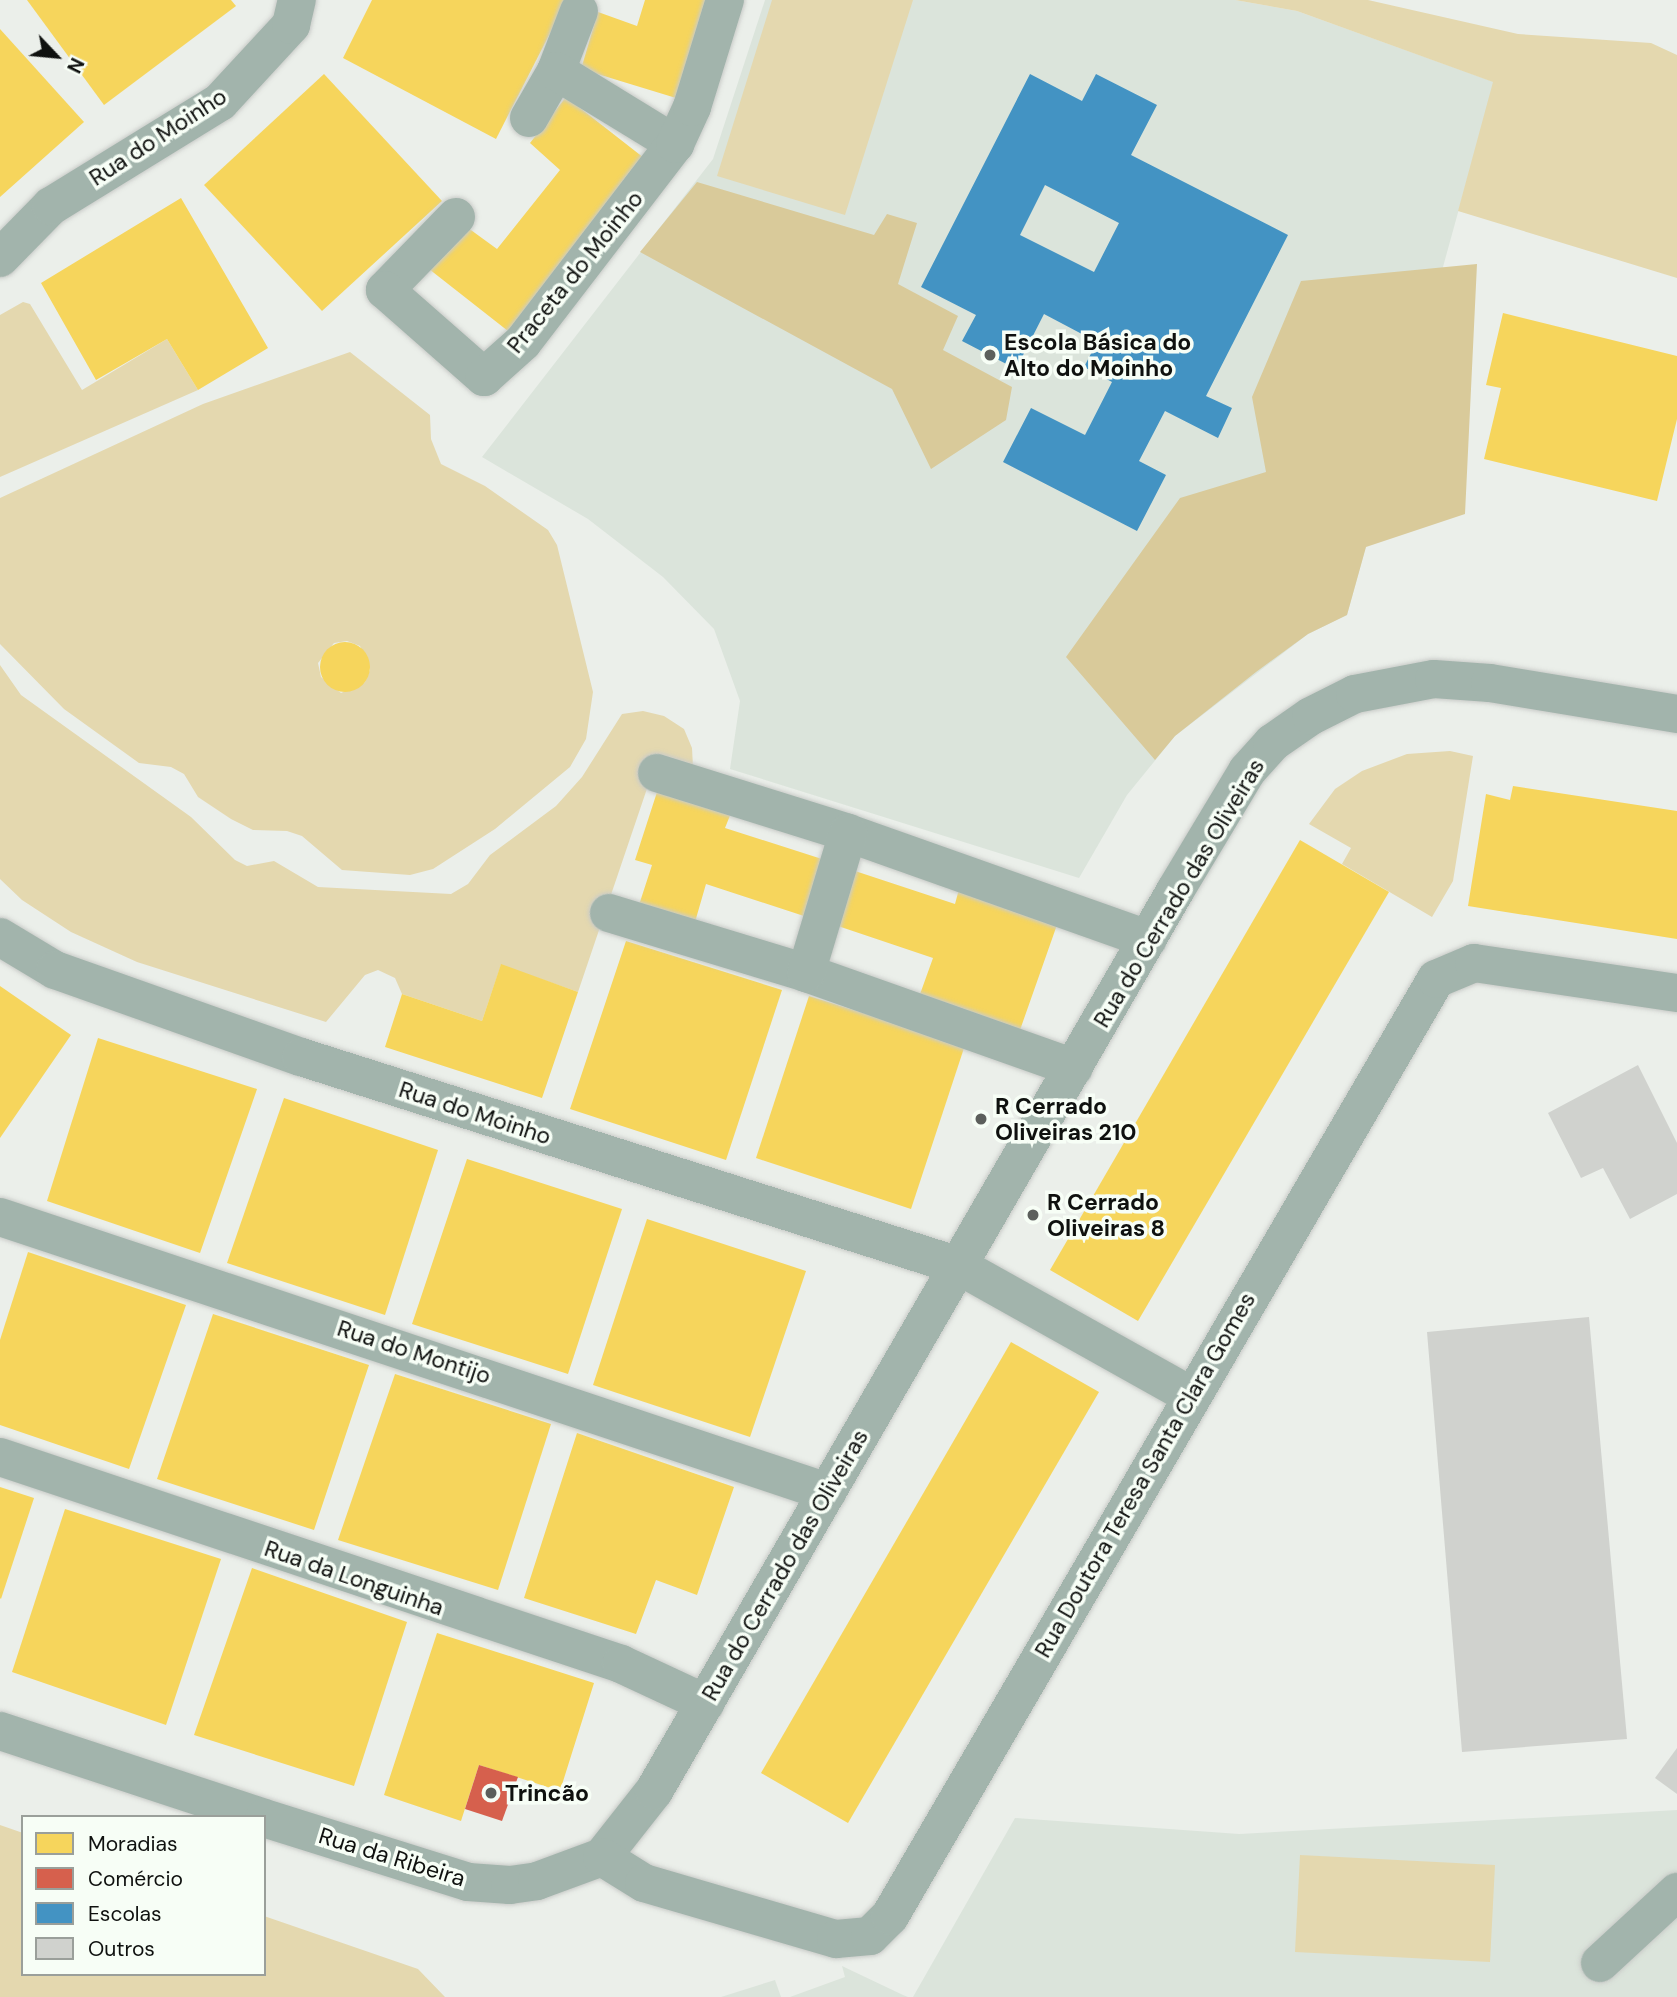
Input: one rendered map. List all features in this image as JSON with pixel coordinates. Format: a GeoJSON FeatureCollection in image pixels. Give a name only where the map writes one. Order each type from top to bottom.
{"type":"FeatureCollection","features":[{"type":"Feature","properties":{"kind":"street","name":"Rua do Moinho"},"geometry":{"type":"LineString","coordinates":[[0,258],[51,206],[220,102],[291,24],[296,0]]}},
{"type":"Feature","properties":{"kind":"street","name":"Praceta do Moinho"},"geometry":{"type":"LineString","coordinates":[[456,217],[385,290],[484,377],[523,342],[675,144],[692,107],[725,0]]}},
{"type":"Feature","properties":{"kind":"street"},"geometry":{"type":"LineString","coordinates":[[529,118],[556,71],[579,11]]}},
{"type":"Feature","properties":{"kind":"street"},"geometry":{"type":"LineString","coordinates":[[556,71],[675,144]]}},
{"type":"Feature","properties":{"kind":"street","name":"Rua do Cerrado das Oliveiras"},"geometry":{"type":"LineString","coordinates":[[602,1857],[654,1791],[1247,771],[1272,743],[1311,716],[1355,694],[1388,684],[1434,678],[1677,714]]}},
{"type":"Feature","properties":{"kind":"street"},"geometry":{"type":"LineString","coordinates":[[657,773],[848,833],[1148,939]]}},
{"type":"Feature","properties":{"kind":"street"},"geometry":{"type":"LineString","coordinates":[[806,973],[848,833]]}},
{"type":"Feature","properties":{"kind":"street"},"geometry":{"type":"LineString","coordinates":[[609,913],[806,973],[1074,1068]]}},
{"type":"Feature","properties":{"kind":"street","name":"Rua do Moinho"},"geometry":{"type":"LineString","coordinates":[[0,937],[55,970],[301,1057],[959,1266]]}},
{"type":"Feature","properties":{"kind":"street","name":"Rua Doutora Teresa Santa Clara Gomes"},"geometry":{"type":"LineString","coordinates":[[602,1857],[644,1883],[836,1939],[870,1936],[890,1916],[1191,1395],[1436,979],[1474,963],[1677,993]]}},
{"type":"Feature","properties":{"kind":"street","name":"Rua do Montijo"},"geometry":{"type":"LineString","coordinates":[[0,1217],[827,1492]]}},
{"type":"Feature","properties":{"kind":"street"},"geometry":{"type":"LineString","coordinates":[[959,1266],[1191,1395]]}},
{"type":"Feature","properties":{"kind":"street","name":"Rua da Longuinha"},"geometry":{"type":"LineString","coordinates":[[0,1457],[621,1664],[705,1703]]}},
{"type":"Feature","properties":{"kind":"street","name":"Rua da Ribeira"},"geometry":{"type":"LineString","coordinates":[[0,1731],[257,1815]]}},
{"type":"Feature","properties":{"kind":"street","name":"Rua da Ribeira"},"geometry":{"type":"LineString","coordinates":[[266,1818],[468,1882],[510,1885],[537,1881],[602,1857]]}},
{"type":"Feature","properties":{"kind":"street"},"geometry":{"type":"LineString","coordinates":[[1600,1963],[1677,1892]]}},
{"type":"Feature","properties":{"kind":"shaded area","name":"Escola Básica do Alto do Moinho"},"geometry":{"type":"Polygon","coordinates":[[[765,0],[1235,0],[1297,11],[1494,82],[1347,615],[1308,634],[1175,736],[1127,795],[1079,878],[730,769],[740,701],[714,629],[663,577],[588,519],[482,457],[713,159],[765,0]]]}},
{"type":"Feature","properties":{"kind":"shaded area"},"geometry":{"type":"Polygon","coordinates":[[[772,0],[913,0],[845,215],[717,176],[772,0]]]}},
{"type":"Feature","properties":{"kind":"shaded area"},"geometry":{"type":"Polygon","coordinates":[[[1235,0],[1368,0],[1518,34],[1651,43],[1677,55],[1677,278],[1458,211],[1493,82],[1297,11],[1235,0]]]}},
{"type":"Feature","properties":{"kind":"shaded area"},"geometry":{"type":"Polygon","coordinates":[[[697,182],[874,235],[887,214],[917,223],[898,284],[958,316],[943,350],[1012,387],[1006,420],[931,469],[892,389],[640,252],[697,182]]]}},
{"type":"Feature","properties":{"kind":"shaded area"},"geometry":{"type":"Polygon","coordinates":[[[1477,264],[1465,514],[1366,547],[1347,615],[1308,634],[1256,672],[1175,736],[1155,760],[1066,657],[1180,498],[1266,472],[1252,397],[1301,281],[1477,264]]]}},
{"type":"Feature","properties":{"kind":"shaded area"},"geometry":{"type":"Polygon","coordinates":[[[23,302],[30,304],[82,390],[167,339],[198,390],[0,477],[0,315],[23,302]]]}},
{"type":"Feature","properties":{"kind":"shaded area"},"geometry":{"type":"Polygon","coordinates":[[[350,352],[430,415],[431,439],[441,464],[485,486],[548,530],[557,545],[593,692],[586,739],[570,767],[495,829],[433,869],[410,875],[342,870],[302,836],[287,831],[253,830],[231,819],[198,797],[184,774],[171,767],[139,763],[64,709],[0,644],[0,498],[203,404],[350,352]],[[347,641],[334,643],[318,663],[321,677],[341,693],[365,682],[370,670],[360,646],[347,641]]]}},
{"type":"Feature","properties":{"kind":"shaded area"},"geometry":{"type":"Polygon","coordinates":[[[0,665],[21,695],[191,817],[235,860],[247,866],[274,861],[318,887],[451,894],[468,884],[490,855],[556,806],[582,777],[622,714],[643,711],[664,716],[684,729],[692,748],[693,767],[654,768],[578,992],[501,965],[482,1021],[402,994],[395,978],[378,970],[365,975],[326,1022],[137,962],[71,932],[22,900],[0,879],[0,665]]]}},
{"type":"Feature","properties":{"kind":"shaded area"},"geometry":{"type":"Polygon","coordinates":[[[1450,751],[1473,756],[1453,881],[1432,917],[1342,864],[1351,848],[1309,824],[1335,789],[1362,771],[1407,754],[1450,751]]]}},
{"type":"Feature","properties":{"kind":"shaded area"},"geometry":{"type":"Polygon","coordinates":[[[1677,1810],[1677,1997],[913,1997],[1015,1818],[1239,1834],[1677,1810]]]}},
{"type":"Feature","properties":{"kind":"shaded area"},"geometry":{"type":"Polygon","coordinates":[[[0,1825],[21,1832],[21,1976],[266,1976],[266,1917],[418,1969],[445,1997],[0,1997],[0,1825]]]}},
{"type":"Feature","properties":{"kind":"shaded area"},"geometry":{"type":"Polygon","coordinates":[[[1300,1855],[1495,1865],[1490,1962],[1295,1952],[1300,1855]]]}},
{"type":"Feature","properties":{"kind":"shaded area"},"geometry":{"type":"Polygon","coordinates":[[[842,1966],[908,1997],[790,1997],[845,1977],[842,1966]]]}},
{"type":"Feature","properties":{"kind":"shaded area"},"geometry":{"type":"Polygon","coordinates":[[[775,1980],[781,1997],[721,1997],[775,1980]]]}},
{"type":"Feature","properties":{"kind":"building: Moradias"},"geometry":{"type":"Polygon","coordinates":[[[27,0],[231,0],[236,6],[104,105],[27,0]]]}},
{"type":"Feature","properties":{"kind":"building: Moradias"},"geometry":{"type":"Polygon","coordinates":[[[372,0],[567,0],[496,139],[343,58],[372,0]]]}},
{"type":"Feature","properties":{"kind":"building: Moradias"},"geometry":{"type":"Polygon","coordinates":[[[645,0],[706,0],[676,98],[581,69],[598,12],[637,26],[645,0]]]}},
{"type":"Feature","properties":{"kind":"building: Moradias"},"geometry":{"type":"Polygon","coordinates":[[[0,29],[84,122],[0,197],[0,29]]]}},
{"type":"Feature","properties":{"kind":"building: Moradias"},"geometry":{"type":"Polygon","coordinates":[[[324,74],[442,201],[322,311],[204,185],[324,74]]]}},
{"type":"Feature","properties":{"kind":"building: Moradias"},"geometry":{"type":"Polygon","coordinates":[[[566,97],[644,158],[508,331],[429,269],[464,225],[497,249],[560,170],[530,143],[566,97]]]}},
{"type":"Feature","properties":{"kind":"building: Moradias"},"geometry":{"type":"Polygon","coordinates":[[[181,198],[268,348],[198,390],[167,339],[96,380],[41,283],[181,198]]]}},
{"type":"Feature","properties":{"kind":"building: Moradias"},"geometry":{"type":"Polygon","coordinates":[[[1503,313],[1677,356],[1677,419],[1657,501],[1484,459],[1501,388],[1486,385],[1503,313]]]}},
{"type":"Feature","properties":{"kind":"building: Moradias"},"geometry":{"type":"Polygon","coordinates":[[[345,642],[363,649],[370,667],[363,685],[345,692],[327,685],[320,667],[327,649],[345,642]]]}},
{"type":"Feature","properties":{"kind":"building: Moradias"},"geometry":{"type":"Polygon","coordinates":[[[1513,786],[1677,811],[1677,939],[1468,906],[1486,794],[1510,800],[1513,786]]]}},
{"type":"Feature","properties":{"kind":"building: Moradias"},"geometry":{"type":"Polygon","coordinates":[[[658,789],[731,813],[725,828],[825,860],[807,917],[706,884],[695,922],[639,905],[652,865],[635,860],[658,789]]]}},
{"type":"Feature","properties":{"kind":"building: Moradias"},"geometry":{"type":"Polygon","coordinates":[[[1300,840],[1389,892],[1138,1321],[1050,1270],[1300,840]]]}},
{"type":"Feature","properties":{"kind":"building: Moradias"},"geometry":{"type":"Polygon","coordinates":[[[849,869],[955,904],[961,882],[1058,922],[1020,1030],[919,997],[933,958],[832,924],[849,869]]]}},
{"type":"Feature","properties":{"kind":"building: Moradias"},"geometry":{"type":"Polygon","coordinates":[[[626,941],[782,990],[726,1160],[570,1109],[626,941]]]}},
{"type":"Feature","properties":{"kind":"building: Moradias"},"geometry":{"type":"Polygon","coordinates":[[[501,964],[578,992],[542,1098],[385,1047],[402,994],[482,1021],[501,964]]]}},
{"type":"Feature","properties":{"kind":"building: Moradias"},"geometry":{"type":"Polygon","coordinates":[[[0,986],[71,1035],[0,1138],[0,986]]]}},
{"type":"Feature","properties":{"kind":"building: Moradias"},"geometry":{"type":"Polygon","coordinates":[[[809,996],[965,1045],[911,1209],[756,1158],[809,996]]]}},
{"type":"Feature","properties":{"kind":"building: Moradias"},"geometry":{"type":"Polygon","coordinates":[[[98,1038],[257,1089],[200,1253],[47,1201],[98,1038]]]}},
{"type":"Feature","properties":{"kind":"building: Moradias"},"geometry":{"type":"Polygon","coordinates":[[[284,1098],[438,1150],[385,1315],[227,1263],[284,1098]]]}},
{"type":"Feature","properties":{"kind":"building: Moradias"},"geometry":{"type":"Polygon","coordinates":[[[467,1159],[622,1209],[568,1374],[412,1324],[467,1159]]]}},
{"type":"Feature","properties":{"kind":"building: Moradias"},"geometry":{"type":"Polygon","coordinates":[[[647,1219],[806,1271],[750,1437],[593,1385],[647,1219]]]}},
{"type":"Feature","properties":{"kind":"building: Moradias"},"geometry":{"type":"Polygon","coordinates":[[[28,1252],[186,1305],[129,1469],[0,1425],[0,1340],[28,1252]]]}},
{"type":"Feature","properties":{"kind":"building: Moradias"},"geometry":{"type":"Polygon","coordinates":[[[213,1314],[369,1365],[314,1530],[157,1479],[213,1314]]]}},
{"type":"Feature","properties":{"kind":"building: Moradias"},"geometry":{"type":"Polygon","coordinates":[[[1011,1342],[1099,1392],[848,1823],[761,1773],[1011,1342]]]}},
{"type":"Feature","properties":{"kind":"building: Moradias"},"geometry":{"type":"Polygon","coordinates":[[[395,1374],[551,1424],[498,1590],[338,1540],[395,1374]]]}},
{"type":"Feature","properties":{"kind":"building: Moradias"},"geometry":{"type":"Polygon","coordinates":[[[577,1433],[734,1487],[697,1595],[656,1580],[636,1634],[524,1598],[577,1433]]]}},
{"type":"Feature","properties":{"kind":"building: Moradias"},"geometry":{"type":"Polygon","coordinates":[[[0,1487],[34,1498],[1,1599],[0,1598],[0,1487]]]}},
{"type":"Feature","properties":{"kind":"building: Moradias"},"geometry":{"type":"Polygon","coordinates":[[[65,1509],[221,1559],[166,1725],[12,1672],[65,1509]]]}},
{"type":"Feature","properties":{"kind":"building: Moradias"},"geometry":{"type":"Polygon","coordinates":[[[252,1568],[407,1622],[354,1786],[194,1735],[252,1568]]]}},
{"type":"Feature","properties":{"kind":"building: Moradias"},"geometry":{"type":"Polygon","coordinates":[[[437,1633],[594,1683],[560,1791],[479,1765],[461,1821],[384,1795],[437,1633]]]}},
{"type":"Feature","properties":{"kind":"building: Comércio","name":"Trincão"},"geometry":{"type":"Polygon","coordinates":[[[479,1765],[518,1777],[502,1821],[465,1809],[479,1765]]]}},
{"type":"Feature","properties":{"kind":"building: Escolas"},"geometry":{"type":"Polygon","coordinates":[[[1030,74],[1082,101],[1096,74],[1157,105],[1131,155],[1288,235],[1206,396],[1232,408],[1218,438],[1165,411],[1139,461],[1166,475],[1137,531],[1003,462],[1031,408],[1085,435],[1112,382],[1084,367],[1097,342],[1044,314],[1016,369],[962,341],[976,315],[921,287],[1030,74]],[[1045,185],[1020,235],[1094,272],[1119,223],[1045,185]]]}},
{"type":"Feature","properties":{"kind":"building: Outros"},"geometry":{"type":"Polygon","coordinates":[[[1638,1065],[1677,1143],[1677,1194],[1630,1219],[1603,1168],[1581,1178],[1548,1113],[1638,1065]]]}},
{"type":"Feature","properties":{"kind":"building: Outros"},"geometry":{"type":"Polygon","coordinates":[[[1589,1317],[1627,1739],[1462,1752],[1427,1332],[1589,1317]]]}},
{"type":"Feature","properties":{"kind":"building: Outros"},"geometry":{"type":"Polygon","coordinates":[[[1677,1748],[1677,1794],[1655,1778],[1677,1748]]]}},
{"type":"Feature","properties":{"kind":"place","name":"Escola Básica do Alto do Moinho"},"geometry":{"type":"Point","coordinates":[990,355]}},
{"type":"Feature","properties":{"kind":"place","name":"R Cerrado Oliveiras 210"},"geometry":{"type":"Point","coordinates":[981,1119]}},
{"type":"Feature","properties":{"kind":"place","name":"R Cerrado Oliveiras 8"},"geometry":{"type":"Point","coordinates":[1033,1215]}},
{"type":"Feature","properties":{"kind":"place","name":"Trincão"},"geometry":{"type":"Point","coordinates":[491,1793]}}]}
